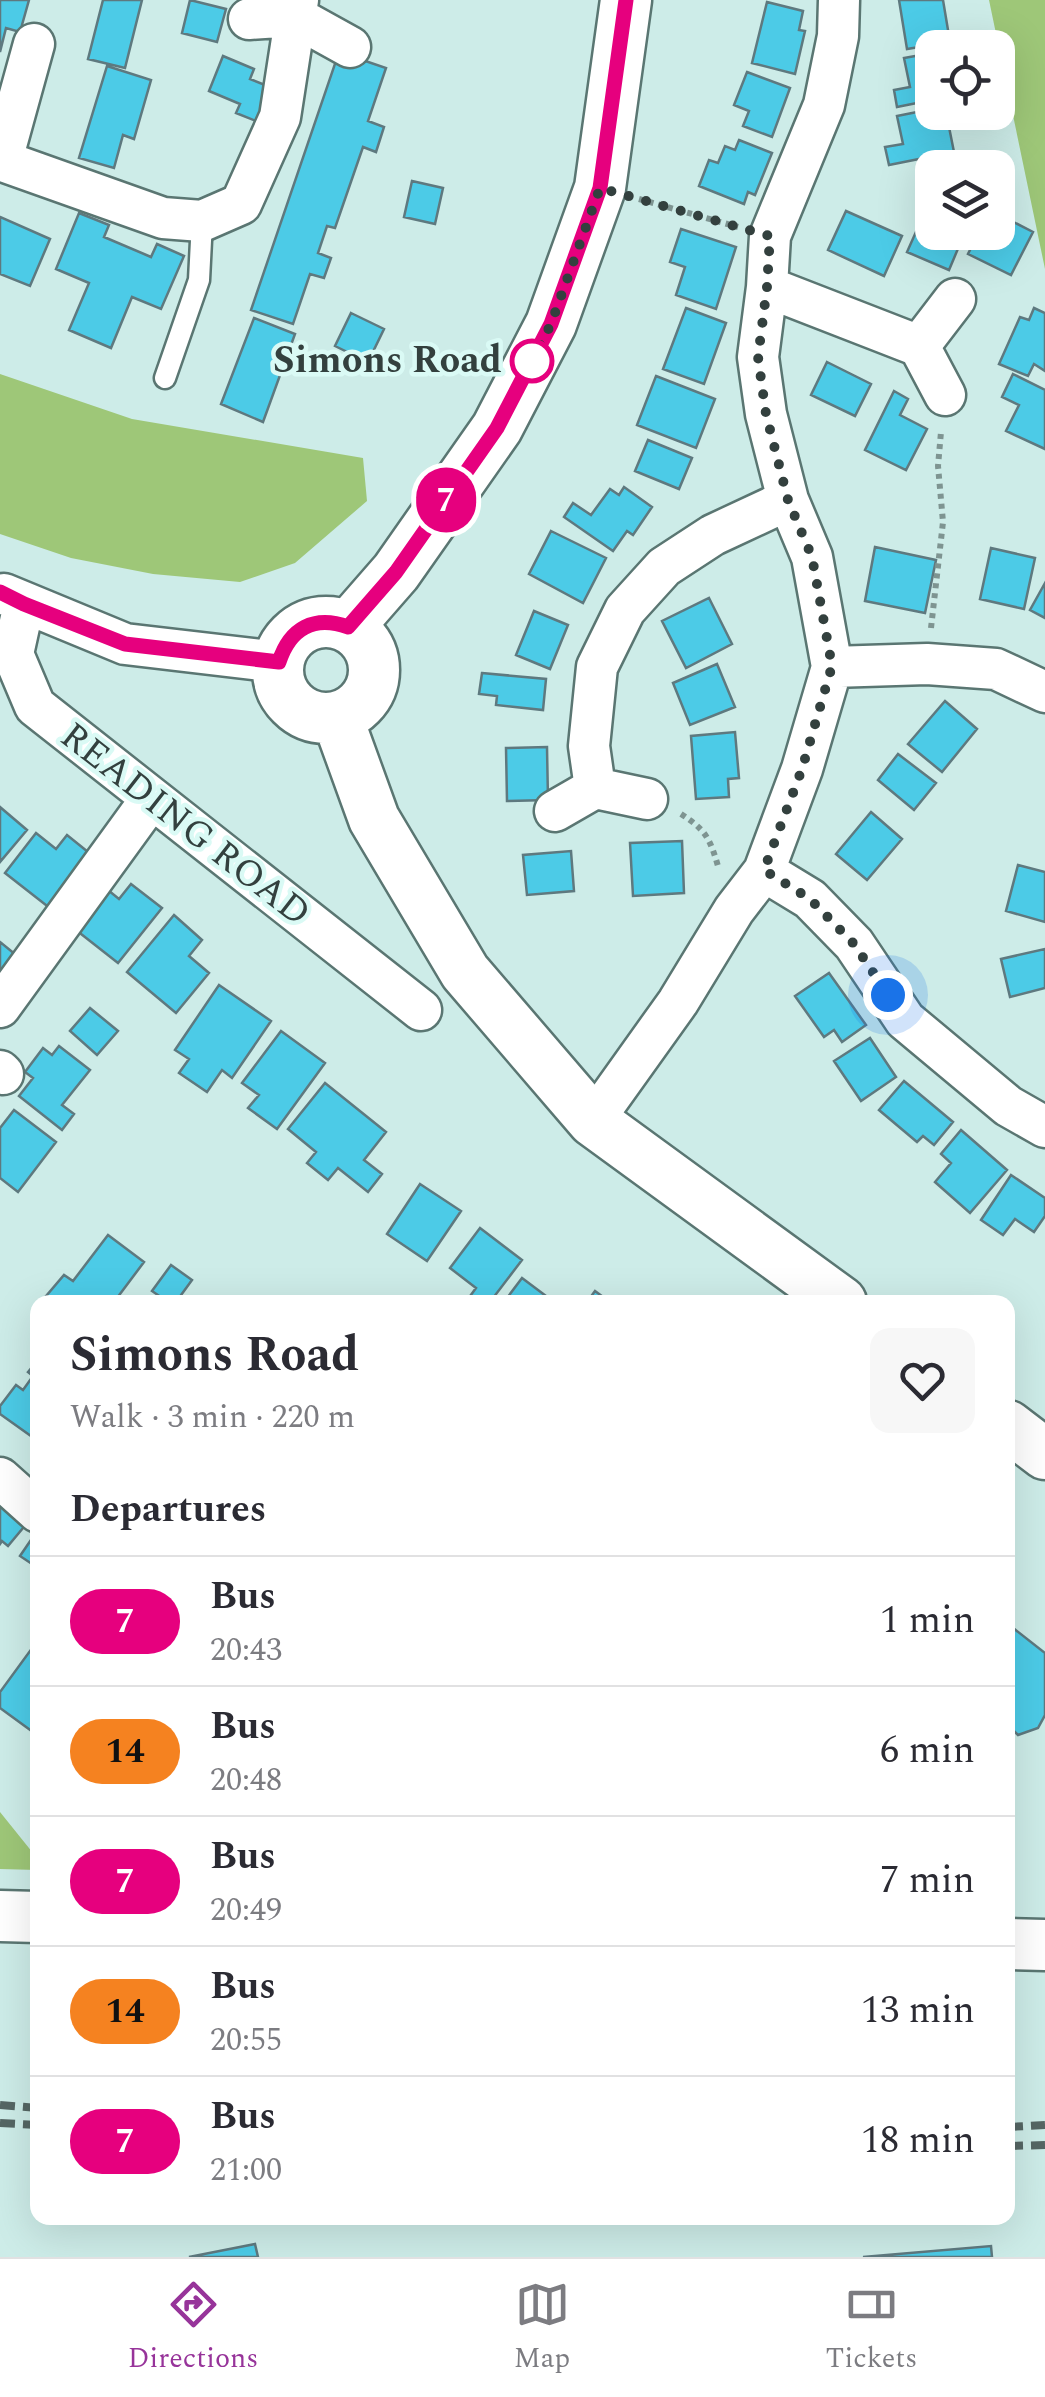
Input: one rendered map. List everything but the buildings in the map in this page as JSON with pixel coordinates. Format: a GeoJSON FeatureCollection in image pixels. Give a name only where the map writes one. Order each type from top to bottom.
{"type":"FeatureCollection","features":[{"type":"Feature","properties":{"kind":"street"},"geometry":{"type":"LineString","coordinates":[[348,627],[396,572],[497,428],[551,324],[600,188],[626,0]]}},
{"type":"Feature","properties":{"kind":"street"},"geometry":{"type":"LineString","coordinates":[[592,1120],[678,1002],[734,910],[764,870],[802,769],[832,666],[812,557],[788,500],[766,414],[758,357],[770,236],[824,105],[838,36],[839,0]]}},
{"type":"Feature","properties":{"kind":"street"},"geometry":{"type":"LineString","coordinates":[[248,18],[296,8],[350,47]]}},
{"type":"Feature","properties":{"kind":"street"},"geometry":{"type":"LineString","coordinates":[[34,44],[1,160],[163,218],[202,221],[242,204],[280,117],[296,8]]}},
{"type":"Feature","properties":{"kind":"street"},"geometry":{"type":"LineString","coordinates":[[767,287],[919,346],[944,395]]}},
{"type":"Feature","properties":{"kind":"street"},"geometry":{"type":"LineString","coordinates":[[919,346],[955,300]]}},
{"type":"Feature","properties":{"kind":"street"},"geometry":{"type":"LineString","coordinates":[[595,788],[589,746],[597,666],[624,610],[664,567],[713,535],[788,500]]}},
{"type":"Feature","properties":{"kind":"street","name":"READING ROAD"},"geometry":{"type":"LineString","coordinates":[[279,662],[125,644],[12,598],[12,654],[34,706],[421,1010]]}},
{"type":"Feature","properties":{"kind":"street"},"geometry":{"type":"LineString","coordinates":[[334,622],[348,627],[369,647],[374,676],[362,702],[338,717],[321,718],[306,714],[284,692],[279,662],[292,636],[304,627],[334,622]]}},
{"type":"Feature","properties":{"kind":"street"},"geometry":{"type":"LineString","coordinates":[[832,666],[926,664],[996,669],[1045,692]]}},
{"type":"Feature","properties":{"kind":"street"},"geometry":{"type":"LineString","coordinates":[[338,717],[374,819],[465,972],[592,1120],[831,1295]]}},
{"type":"Feature","properties":{"kind":"street"},"geometry":{"type":"LineString","coordinates":[[555,811],[595,788],[646,799]]}},
{"type":"Feature","properties":{"kind":"street"},"geometry":{"type":"LineString","coordinates":[[0,1006],[151,799]]}},
{"type":"Feature","properties":{"kind":"street"},"geometry":{"type":"LineString","coordinates":[[764,870],[810,899],[854,944],[906,1020],[1008,1106],[1045,1127]]}},
{"type":"Feature","properties":{"kind":"street"},"geometry":{"type":"LineString","coordinates":[[1015,1431],[1045,1454]]}},
{"type":"Feature","properties":{"kind":"street"},"geometry":{"type":"LineString","coordinates":[[0,1478],[30,1505]]}},
{"type":"Feature","properties":{"kind":"street"},"geometry":{"type":"LineString","coordinates":[[0,1916],[30,1917]]}},
{"type":"Feature","properties":{"kind":"street"},"geometry":{"type":"LineString","coordinates":[[1015,1944],[1045,1945]]}},
{"type":"Feature","properties":{"kind":"lane"},"geometry":{"type":"LineString","coordinates":[[165,378],[199,280],[202,221]]}},
{"type":"Feature","properties":{"kind":"path"},"geometry":{"type":"LineString","coordinates":[[600,188],[770,236]]}},
{"type":"Feature","properties":{"kind":"path"},"geometry":{"type":"LineString","coordinates":[[926,664],[943,522],[938,466],[944,395]]}},
{"type":"Feature","properties":{"kind":"path"},"geometry":{"type":"LineString","coordinates":[[646,799],[677,811],[710,838],[734,910]]}},
{"type":"Feature","properties":{"kind":"green space"},"geometry":{"type":"Polygon","coordinates":[[[989,0],[1045,0],[1045,269],[1015,125],[1015,30],[995,30],[989,0]]]}},
{"type":"Feature","properties":{"kind":"green space"},"geometry":{"type":"Polygon","coordinates":[[[0,374],[132,419],[363,458],[367,501],[295,563],[240,582],[153,574],[71,558],[0,534],[0,374]]]}},
{"type":"Feature","properties":{"kind":"green space"},"geometry":{"type":"Polygon","coordinates":[[[0,1812],[30,1849],[30,1870],[0,1869],[0,1812]]]}},
{"type":"Feature","properties":{"kind":"railway"},"geometry":{"type":"LineString","coordinates":[[0,2105],[30,2107]]}},
{"type":"Feature","properties":{"kind":"railway"},"geometry":{"type":"LineString","coordinates":[[0,2123],[30,2125]]}},
{"type":"Feature","properties":{"kind":"railway"},"geometry":{"type":"LineString","coordinates":[[1015,2127],[1045,2125]]}},
{"type":"Feature","properties":{"kind":"railway"},"geometry":{"type":"LineString","coordinates":[[1015,2146],[1045,2145]]}},
{"type":"Feature","properties":{"kind":"bus line","name":"7"},"geometry":{"type":"LineString","coordinates":[[0,592],[125,644],[279,662],[292,636],[304,627],[319,622],[348,627],[396,572],[497,428],[551,324],[600,188],[626,0]]}},
{"type":"Feature","properties":{"kind":"place","name":"Simons Road"},"geometry":{"type":"Point","coordinates":[532,361]}},
{"type":"Feature","properties":{"kind":"route"},"geometry":{"type":"LineString","coordinates":[[532,361],[551,324],[600,188],[770,236],[758,357],[766,414],[788,500],[812,557],[832,666],[802,769],[764,870],[810,899],[854,944],[888,995]]}}]}
